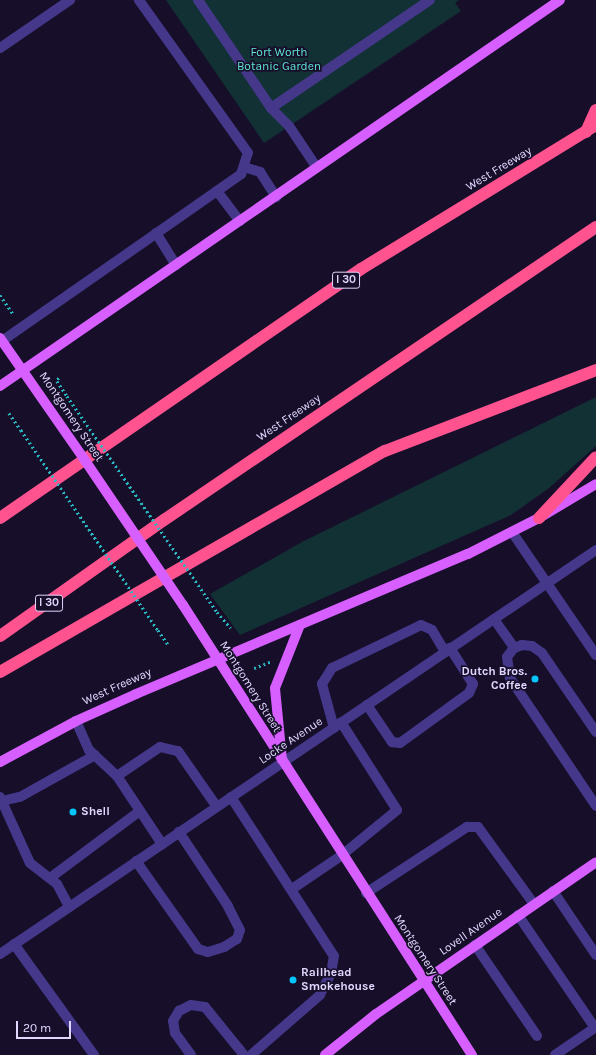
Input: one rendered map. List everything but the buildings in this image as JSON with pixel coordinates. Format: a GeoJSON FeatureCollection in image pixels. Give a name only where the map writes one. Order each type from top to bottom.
{"type":"FeatureCollection","features":[{"type":"Feature","properties":{"kind":"highway"},"geometry":{"type":"LineString","coordinates":[[586,132],[596,110]]}},
{"type":"Feature","properties":{"kind":"highway","name":"West Freeway"},"geometry":{"type":"LineString","coordinates":[[0,518],[361,270],[596,126]]}},
{"type":"Feature","properties":{"kind":"highway","name":"West Freeway"},"geometry":{"type":"LineString","coordinates":[[0,636],[171,516],[596,227]]}},
{"type":"Feature","properties":{"kind":"highway"},"geometry":{"type":"LineString","coordinates":[[0,672],[385,451],[596,370]]}},
{"type":"Feature","properties":{"kind":"highway"},"geometry":{"type":"LineString","coordinates":[[539,518],[596,457]]}},
{"type":"Feature","properties":{"kind":"main road"},"geometry":{"type":"LineString","coordinates":[[0,386],[560,0]]}},
{"type":"Feature","properties":{"kind":"main road","name":"Montgomery Street"},"geometry":{"type":"LineString","coordinates":[[1,340],[45,401],[218,659],[366,893],[472,1055]]}},
{"type":"Feature","properties":{"kind":"main road","name":"West Freeway"},"geometry":{"type":"LineString","coordinates":[[0,762],[76,721],[218,659],[421,575],[539,518],[596,484]]}},
{"type":"Feature","properties":{"kind":"main road"},"geometry":{"type":"LineString","coordinates":[[282,762],[275,688],[300,625]]}},
{"type":"Feature","properties":{"kind":"main road","name":"Lovell Avenue"},"geometry":{"type":"LineString","coordinates":[[325,1055],[376,1014],[596,862]]}},
{"type":"Feature","properties":{"kind":"street"},"geometry":{"type":"LineString","coordinates":[[0,48],[70,0]]}},
{"type":"Feature","properties":{"kind":"street"},"geometry":{"type":"LineString","coordinates":[[1,340],[241,174],[244,167],[248,153],[139,0]]}},
{"type":"Feature","properties":{"kind":"street"},"geometry":{"type":"LineString","coordinates":[[198,0],[271,108],[289,126],[317,168]]}},
{"type":"Feature","properties":{"kind":"street"},"geometry":{"type":"LineString","coordinates":[[271,108],[430,0]]}},
{"type":"Feature","properties":{"kind":"street"},"geometry":{"type":"LineString","coordinates":[[244,167],[260,172],[276,197]]}},
{"type":"Feature","properties":{"kind":"street"},"geometry":{"type":"LineString","coordinates":[[217,191],[240,222]]}},
{"type":"Feature","properties":{"kind":"street"},"geometry":{"type":"LineString","coordinates":[[156,233],[176,265]]}},
{"type":"Feature","properties":{"kind":"street"},"geometry":{"type":"LineString","coordinates":[[512,532],[596,655]]}},
{"type":"Feature","properties":{"kind":"street","name":"Locke Avenue"},"geometry":{"type":"LineString","coordinates":[[0,954],[596,550]]}},
{"type":"Feature","properties":{"kind":"street"},"geometry":{"type":"LineString","coordinates":[[494,619],[514,648]]}},
{"type":"Feature","properties":{"kind":"street"},"geometry":{"type":"LineString","coordinates":[[292,889],[342,855],[397,810],[337,725],[322,684],[332,668],[422,626],[432,630],[473,684],[469,693],[400,742],[392,742],[367,705]]}},
{"type":"Feature","properties":{"kind":"street"},"geometry":{"type":"LineString","coordinates":[[596,732],[542,653],[532,646],[522,645],[514,648],[507,657],[510,678],[596,806]]}},
{"type":"Feature","properties":{"kind":"street"},"geometry":{"type":"LineString","coordinates":[[76,721],[89,750],[117,776],[162,844]]}},
{"type":"Feature","properties":{"kind":"street"},"geometry":{"type":"LineString","coordinates":[[117,776],[160,747],[178,751],[217,807]]}},
{"type":"Feature","properties":{"kind":"street"},"geometry":{"type":"LineString","coordinates":[[69,907],[57,884],[30,863],[1,799],[20,797],[94,755]]}},
{"type":"Feature","properties":{"kind":"street"},"geometry":{"type":"LineString","coordinates":[[231,797],[334,956],[331,973],[320,995],[251,1055]]}},
{"type":"Feature","properties":{"kind":"street"},"geometry":{"type":"LineString","coordinates":[[50,878],[140,811]]}},
{"type":"Feature","properties":{"kind":"street"},"geometry":{"type":"LineString","coordinates":[[366,893],[467,827],[478,827],[534,904]]}},
{"type":"Feature","properties":{"kind":"street"},"geometry":{"type":"LineString","coordinates":[[136,861],[198,949],[208,952],[224,947],[237,939],[240,930],[228,906],[179,832]]}},
{"type":"Feature","properties":{"kind":"street"},"geometry":{"type":"LineString","coordinates":[[553,891],[596,955]]}},
{"type":"Feature","properties":{"kind":"street"},"geometry":{"type":"LineString","coordinates":[[518,915],[596,1028],[555,1055]]}},
{"type":"Feature","properties":{"kind":"street"},"geometry":{"type":"LineString","coordinates":[[14,944],[94,1055]]}},
{"type":"Feature","properties":{"kind":"street"},"geometry":{"type":"LineString","coordinates":[[475,945],[537,1036]]}},
{"type":"Feature","properties":{"kind":"street"},"geometry":{"type":"LineString","coordinates":[[191,1055],[175,1033],[173,1021],[179,1011],[191,1005],[205,1008],[244,1055]]}},
{"type":"Feature","properties":{"kind":"path"},"geometry":{"type":"LineString","coordinates":[[59,378],[58,381],[67,396],[216,612],[231,628]]}},
{"type":"Feature","properties":{"kind":"path"},"geometry":{"type":"LineString","coordinates":[[9,413],[169,646]]}},
{"type":"Feature","properties":{"kind":"path"},"geometry":{"type":"LineString","coordinates":[[254,668],[276,660]]}},
{"type":"Feature","properties":{"kind":"green space","name":"Fort Worth Botanic Garden"},"geometry":{"type":"Polygon","coordinates":[[[166,0],[459,0],[455,3],[461,11],[264,143],[166,0]]]}},
{"type":"Feature","properties":{"kind":"green space"},"geometry":{"type":"Polygon","coordinates":[[[596,397],[596,446],[549,488],[511,515],[240,635],[210,594],[302,542],[596,397]]]}},
{"type":"Feature","properties":{"kind":"place","name":"Dutch Bros. Coffee"},"geometry":{"type":"Point","coordinates":[535,679]}},
{"type":"Feature","properties":{"kind":"place","name":"Shell"},"geometry":{"type":"Point","coordinates":[73,812]}},
{"type":"Feature","properties":{"kind":"place","name":"Railhead Smokehouse"},"geometry":{"type":"Point","coordinates":[293,980]}}]}
